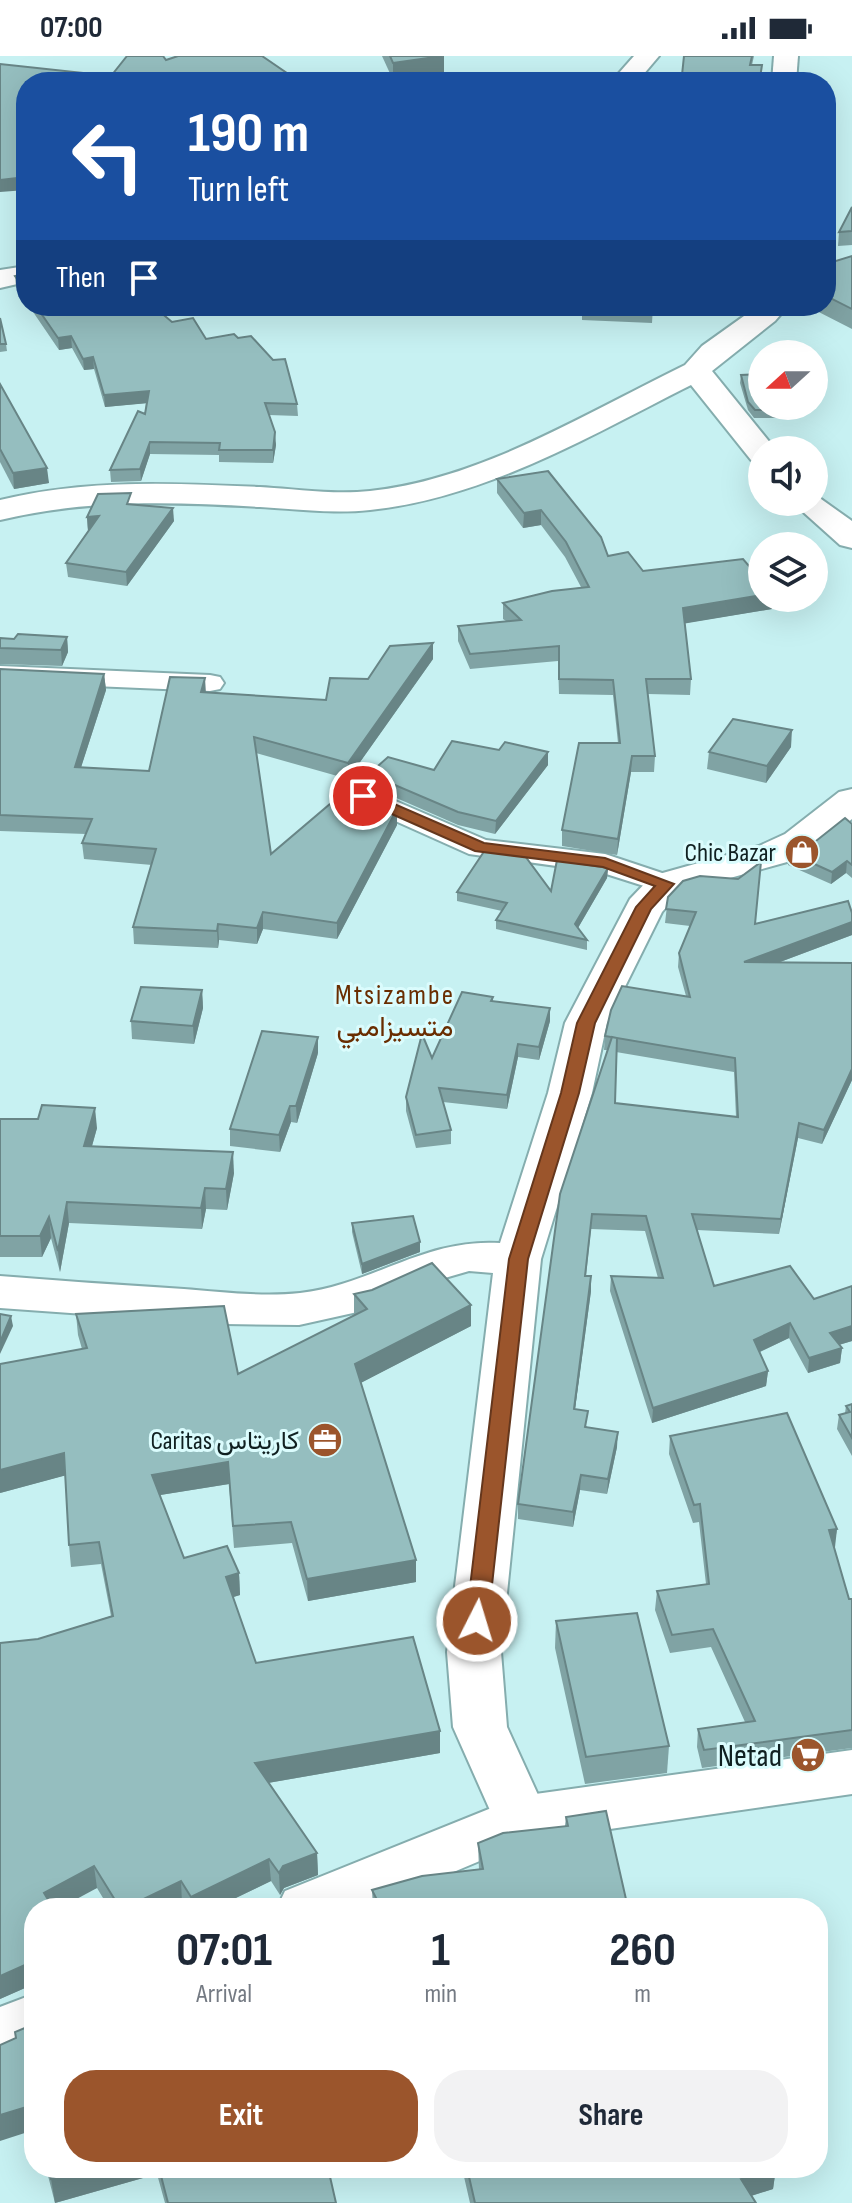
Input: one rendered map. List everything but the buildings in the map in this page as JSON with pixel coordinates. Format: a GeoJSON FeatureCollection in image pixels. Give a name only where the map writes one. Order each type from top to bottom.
{"type":"FeatureCollection","features":[{"type":"Feature","properties":{"kind":"street"},"geometry":{"type":"LineString","coordinates":[[632,72],[647,56]]}},
{"type":"Feature","properties":{"kind":"street"},"geometry":{"type":"LineString","coordinates":[[0,510],[88,494],[336,502],[381,499],[511,462],[696,371],[705,358],[764,316]]}},
{"type":"Feature","properties":{"kind":"street"},"geometry":{"type":"LineString","coordinates":[[696,371],[748,436]]}},
{"type":"Feature","properties":{"kind":"street"},"geometry":{"type":"LineString","coordinates":[[826,516],[852,537]]}},
{"type":"Feature","properties":{"kind":"street"},"geometry":{"type":"LineString","coordinates":[[0,674],[210,683]]}},
{"type":"Feature","properties":{"kind":"street"},"geometry":{"type":"LineString","coordinates":[[363,796],[480,848],[605,863],[666,884]]}},
{"type":"Feature","properties":{"kind":"street"},"geometry":{"type":"LineString","coordinates":[[521,1819],[480,1727],[474,1652],[518,1259],[570,1093],[586,1023],[644,907],[666,884],[773,854],[799,842],[852,800]]}},
{"type":"Feature","properties":{"kind":"street"},"geometry":{"type":"LineString","coordinates":[[0,1292],[225,1308],[299,1309],[354,1298],[415,1271],[469,1256],[518,1259]]}},
{"type":"Feature","properties":{"kind":"street"},"geometry":{"type":"LineString","coordinates":[[330,1898],[521,1819],[852,1772]]}},
{"type":"Feature","properties":{"kind":"street"},"geometry":{"type":"LineString","coordinates":[[0,2034],[24,2024]]}},
{"type":"Feature","properties":{"kind":"place","name":"Chic Bazar"},"geometry":{"type":"Point","coordinates":[802,852]}},
{"type":"Feature","properties":{"kind":"place","name":"Caritas كاريتاس"},"geometry":{"type":"Point","coordinates":[325,1440]}},
{"type":"Feature","properties":{"kind":"place","name":"Netad"},"geometry":{"type":"Point","coordinates":[808,1755]}},
{"type":"Feature","properties":{"kind":"district","name":"Mtsizambe متسيزامبي"},"geometry":{"type":"Point","coordinates":[395,1010]}},
{"type":"Feature","properties":{"kind":"route"},"geometry":{"type":"LineString","coordinates":[[363,796],[440,833],[480,848],[605,863],[666,884],[644,907],[586,1023],[570,1093],[518,1259],[485,1528],[477,1621]]}}]}
